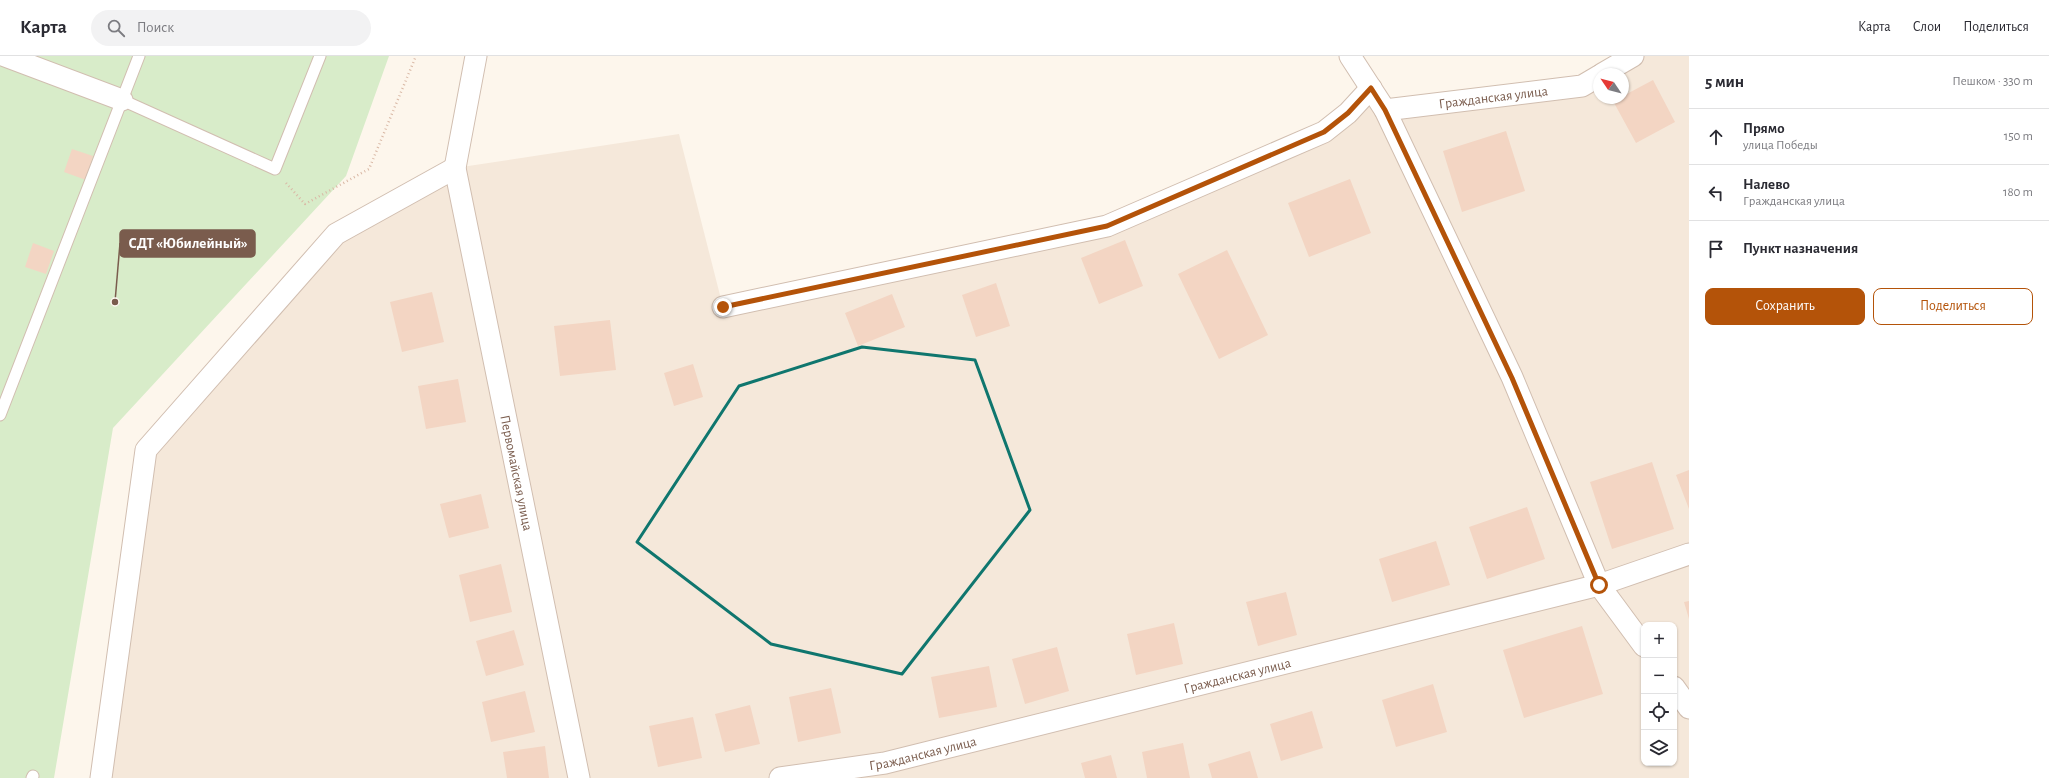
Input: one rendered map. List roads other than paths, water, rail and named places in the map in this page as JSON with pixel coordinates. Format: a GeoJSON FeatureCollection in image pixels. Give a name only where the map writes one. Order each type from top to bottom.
{"type":"FeatureCollection","features":[{"type":"Feature","properties":{"kind":"street"},"geometry":{"type":"LineString","coordinates":[[5,56],[122,100]]}},
{"type":"Feature","properties":{"kind":"street"},"geometry":{"type":"LineString","coordinates":[[100,778],[146,450],[336,234],[456,168],[476,56]]}},
{"type":"Feature","properties":{"kind":"street"},"geometry":{"type":"LineString","coordinates":[[1350,56],[1385,110],[1512,378],[1599,585],[1641,642]]}},
{"type":"Feature","properties":{"kind":"street"},"geometry":{"type":"LineString","coordinates":[[1612,68],[1633,56]]}},
{"type":"Feature","properties":{"kind":"street","name":"Гражданская улица"},"geometry":{"type":"LineString","coordinates":[[1385,110],[1582,86],[1593,80]]}},
{"type":"Feature","properties":{"kind":"street"},"geometry":{"type":"LineString","coordinates":[[723,307],[1107,226],[1324,132],[1348,113],[1371,88]]}},
{"type":"Feature","properties":{"kind":"street","name":"Первомайская улица"},"geometry":{"type":"LineString","coordinates":[[456,168],[579,778]]}},
{"type":"Feature","properties":{"kind":"street","name":"Гражданская улица"},"geometry":{"type":"LineString","coordinates":[[780,778],[885,763],[1599,585],[1689,554]]}},
{"type":"Feature","properties":{"kind":"street"},"geometry":{"type":"LineString","coordinates":[[1677,691],[1689,708]]}},
{"type":"Feature","properties":{"kind":"lane"},"geometry":{"type":"LineString","coordinates":[[0,415],[139,56]]}},
{"type":"Feature","properties":{"kind":"lane"},"geometry":{"type":"LineString","coordinates":[[122,100],[275,169],[320,56]]}},
{"type":"Feature","properties":{"kind":"place","name":"СДТ «Юбилейный»"},"geometry":{"type":"Point","coordinates":[115,302]}}]}
